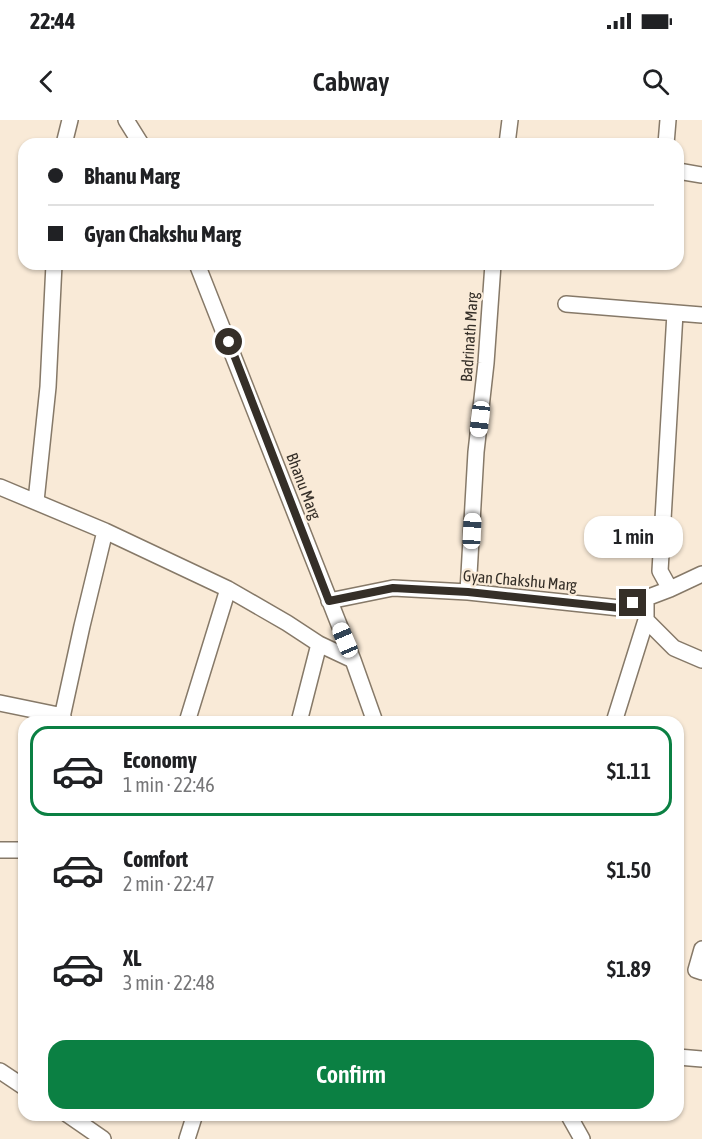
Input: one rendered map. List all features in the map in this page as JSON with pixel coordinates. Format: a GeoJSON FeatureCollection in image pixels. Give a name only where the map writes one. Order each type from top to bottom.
{"type":"FeatureCollection","features":[{"type":"Feature","properties":{"kind":"street"},"geometry":{"type":"LineString","coordinates":[[66,138],[70,120]]}},
{"type":"Feature","properties":{"kind":"street"},"geometry":{"type":"LineString","coordinates":[[126,120],[137,138]]}},
{"type":"Feature","properties":{"kind":"street"},"geometry":{"type":"LineString","coordinates":[[508,138],[510,120]]}},
{"type":"Feature","properties":{"kind":"street"},"geometry":{"type":"LineString","coordinates":[[666,138],[668,120]]}},
{"type":"Feature","properties":{"kind":"street"},"geometry":{"type":"LineString","coordinates":[[684,172],[702,175]]}},
{"type":"Feature","properties":{"kind":"street"},"geometry":{"type":"LineString","coordinates":[[36,501],[48,387],[54,270]]}},
{"type":"Feature","properties":{"kind":"street","name":"Bhanu Marg"},"geometry":{"type":"LineString","coordinates":[[199,270],[260,420],[373,716]]}},
{"type":"Feature","properties":{"kind":"street","name":"Badrinath Marg"},"geometry":{"type":"LineString","coordinates":[[468,592],[476,452],[486,363],[493,270]]}},
{"type":"Feature","properties":{"kind":"street"},"geometry":{"type":"LineString","coordinates":[[566,304],[702,315]]}},
{"type":"Feature","properties":{"kind":"street"},"geometry":{"type":"LineString","coordinates":[[670,590],[660,571],[675,313]]}},
{"type":"Feature","properties":{"kind":"street"},"geometry":{"type":"LineString","coordinates":[[0,487],[105,531],[228,589],[319,644],[353,660]]}},
{"type":"Feature","properties":{"kind":"street"},"geometry":{"type":"LineString","coordinates":[[63,716],[105,531]]}},
{"type":"Feature","properties":{"kind":"street","name":"Gyan Chakshu Marg"},"geometry":{"type":"LineString","coordinates":[[329,601],[393,588],[468,592],[620,608],[670,590],[702,573]]}},
{"type":"Feature","properties":{"kind":"street"},"geometry":{"type":"LineString","coordinates":[[189,716],[228,589]]}},
{"type":"Feature","properties":{"kind":"street"},"geometry":{"type":"LineString","coordinates":[[616,716],[645,620],[646,598]]}},
{"type":"Feature","properties":{"kind":"street"},"geometry":{"type":"LineString","coordinates":[[645,620],[674,648],[702,660]]}},
{"type":"Feature","properties":{"kind":"street"},"geometry":{"type":"LineString","coordinates":[[301,716],[319,644]]}},
{"type":"Feature","properties":{"kind":"street"},"geometry":{"type":"LineString","coordinates":[[0,703],[50,716]]}},
{"type":"Feature","properties":{"kind":"street"},"geometry":{"type":"LineString","coordinates":[[0,850],[18,850]]}},
{"type":"Feature","properties":{"kind":"street"},"geometry":{"type":"LineString","coordinates":[[702,949],[696,970],[702,972]]}},
{"type":"Feature","properties":{"kind":"street"},"geometry":{"type":"LineString","coordinates":[[684,1058],[702,1059]]}},
{"type":"Feature","properties":{"kind":"street"},"geometry":{"type":"LineString","coordinates":[[0,1071],[18,1083]]}},
{"type":"Feature","properties":{"kind":"street"},"geometry":{"type":"LineString","coordinates":[[77,1121],[103,1139]]}},
{"type":"Feature","properties":{"kind":"street"},"geometry":{"type":"LineString","coordinates":[[187,1139],[193,1121]]}},
{"type":"Feature","properties":{"kind":"street"},"geometry":{"type":"LineString","coordinates":[[572,1121],[582,1139]]}},
{"type":"Feature","properties":{"kind":"route"},"geometry":{"type":"LineString","coordinates":[[229,342],[329,601],[393,588],[468,592],[620,608],[633,603]]}}]}
